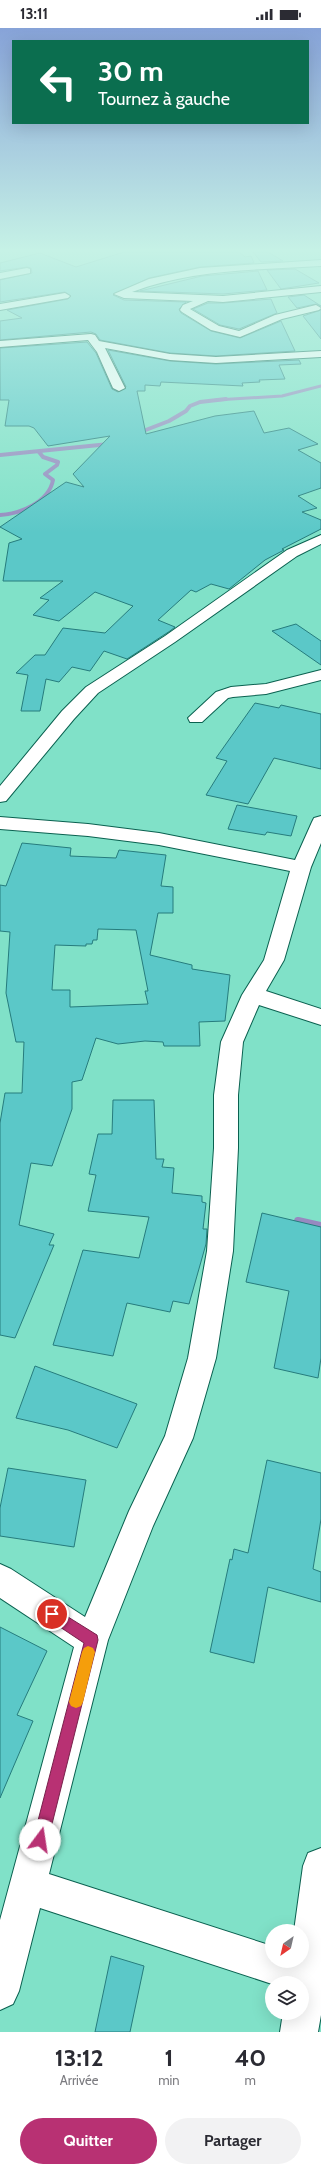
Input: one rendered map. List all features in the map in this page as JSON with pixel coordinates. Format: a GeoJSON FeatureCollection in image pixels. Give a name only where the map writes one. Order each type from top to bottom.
{"type":"FeatureCollection","features":[{"type":"Feature","properties":{"kind":"street"},"geometry":{"type":"LineString","coordinates":[[98,346],[102,351],[119,388]]}},
{"type":"Feature","properties":{"kind":"street"},"geometry":{"type":"LineString","coordinates":[[109,346],[170,357],[216,360],[321,354]]}},
{"type":"Feature","properties":{"kind":"street"},"geometry":{"type":"LineString","coordinates":[[0,797],[68,715],[92,690],[170,639],[292,553],[321,539]]}},
{"type":"Feature","properties":{"kind":"street"},"geometry":{"type":"LineString","coordinates":[[196,718],[222,695],[231,692],[266,689],[321,675]]}},
{"type":"Feature","properties":{"kind":"street"},"geometry":{"type":"LineString","coordinates":[[0,1991],[92,1640],[140,1521],[179,1438],[202,1358],[220,1251],[226,1148],[226,1095],[232,1042],[252,995],[274,960],[302,867],[321,822]]}},
{"type":"Feature","properties":{"kind":"street"},"geometry":{"type":"LineString","coordinates":[[0,823],[88,830],[159,840],[302,867]]}},
{"type":"Feature","properties":{"kind":"street"},"geometry":{"type":"LineString","coordinates":[[252,995],[321,1017]]}},
{"type":"Feature","properties":{"kind":"street"},"geometry":{"type":"LineString","coordinates":[[0,1580],[92,1640]]}},
{"type":"Feature","properties":{"kind":"street"},"geometry":{"type":"LineString","coordinates":[[309,1986],[321,1866]]}},
{"type":"Feature","properties":{"kind":"street"},"geometry":{"type":"LineString","coordinates":[[28,1886],[265,1979]]}},
{"type":"Feature","properties":{"kind":"street"},"geometry":{"type":"LineString","coordinates":[[299,2032],[302,2020]]}},
{"type":"Feature","properties":{"kind":"building"},"geometry":{"type":"Polygon","coordinates":[[[36,346],[90,346],[96,353],[112,389],[118,392],[126,387],[108,350],[170,361],[216,364],[299,360],[301,364],[279,365],[285,379],[259,380],[260,382],[242,383],[243,386],[161,382],[160,386],[145,385],[145,391],[137,391],[146,434],[215,416],[254,411],[264,433],[289,428],[318,444],[298,450],[321,463],[321,488],[298,496],[317,508],[302,512],[321,520],[321,529],[282,549],[284,550],[265,560],[229,589],[211,584],[196,592],[191,590],[158,620],[175,627],[170,631],[127,659],[104,651],[90,671],[72,667],[59,682],[46,679],[40,711],[21,711],[28,675],[16,673],[35,655],[45,655],[63,628],[105,633],[133,606],[95,592],[59,621],[33,615],[49,600],[40,598],[63,581],[3,581],[9,543],[22,539],[0,527],[66,482],[84,487],[73,474],[110,436],[48,446],[34,428],[29,426],[5,426],[9,400],[0,400],[0,348],[36,346]]]}},
{"type":"Feature","properties":{"kind":"building"},"geometry":{"type":"Polygon","coordinates":[[[130,346],[292,346],[295,351],[216,356],[170,353],[130,346]]]}},
{"type":"Feature","properties":{"kind":"building"},"geometry":{"type":"Polygon","coordinates":[[[296,624],[321,641],[321,665],[272,631],[296,624]]]}},
{"type":"Feature","properties":{"kind":"building"},"geometry":{"type":"Polygon","coordinates":[[[255,703],[279,708],[281,705],[321,714],[321,769],[274,758],[248,804],[206,795],[227,761],[216,758],[255,703]]]}},
{"type":"Feature","properties":{"kind":"building"},"geometry":{"type":"Polygon","coordinates":[[[237,805],[297,816],[291,836],[267,832],[265,835],[228,829],[237,805]]]}},
{"type":"Feature","properties":{"kind":"building"},"geometry":{"type":"Polygon","coordinates":[[[22,843],[71,848],[70,856],[116,858],[119,850],[166,855],[161,886],[173,887],[173,913],[158,913],[150,955],[192,965],[192,969],[230,975],[225,1021],[199,1022],[200,1046],[164,1046],[163,1042],[145,1041],[118,1044],[96,1038],[82,1080],[72,1082],[72,1109],[52,1166],[31,1163],[19,1225],[54,1234],[49,1245],[54,1245],[15,1338],[0,1335],[0,1123],[5,1093],[22,1093],[24,1042],[16,1042],[6,993],[10,932],[0,931],[0,885],[6,886],[22,843]],[[98,929],[97,940],[93,940],[92,944],[86,944],[86,946],[55,945],[52,990],[70,990],[70,1007],[148,1004],[145,991],[148,991],[136,930],[98,929]]]}},
{"type":"Feature","properties":{"kind":"building"},"geometry":{"type":"Polygon","coordinates":[[[113,1100],[154,1100],[156,1159],[164,1159],[162,1167],[174,1168],[172,1193],[202,1196],[202,1202],[206,1203],[203,1229],[207,1229],[206,1244],[189,1304],[173,1301],[170,1312],[127,1303],[113,1356],[53,1345],[83,1250],[139,1258],[149,1217],[88,1211],[96,1175],[89,1174],[98,1134],[112,1134],[113,1100]]]}},
{"type":"Feature","properties":{"kind":"building"},"geometry":{"type":"Polygon","coordinates":[[[262,1213],[321,1227],[321,1358],[318,1378],[274,1368],[289,1291],[246,1282],[262,1213]]]}},
{"type":"Feature","properties":{"kind":"building"},"geometry":{"type":"Polygon","coordinates":[[[35,1366],[137,1404],[117,1448],[68,1430],[16,1418],[35,1366]]]}},
{"type":"Feature","properties":{"kind":"building"},"geometry":{"type":"Polygon","coordinates":[[[267,1460],[321,1473],[321,1519],[313,1569],[321,1572],[321,1602],[268,1587],[254,1663],[210,1652],[230,1559],[232,1560],[234,1549],[248,1553],[267,1460]]]}},
{"type":"Feature","properties":{"kind":"building"},"geometry":{"type":"Polygon","coordinates":[[[8,1468],[86,1480],[74,1547],[0,1536],[0,1508],[8,1468]]]}},
{"type":"Feature","properties":{"kind":"building"},"geometry":{"type":"Polygon","coordinates":[[[0,1627],[47,1651],[17,1715],[33,1721],[0,1798],[0,1627]]]}},
{"type":"Feature","properties":{"kind":"building"},"geometry":{"type":"Polygon","coordinates":[[[111,1956],[144,1966],[130,2032],[95,2032],[111,1956]]]}},
{"type":"Feature","properties":{"kind":"waterway"},"geometry":{"type":"LineString","coordinates":[[219,400],[282,396],[321,386]]}},
{"type":"Feature","properties":{"kind":"waterway"},"geometry":{"type":"LineString","coordinates":[[219,400],[226,399]]}},
{"type":"Feature","properties":{"kind":"waterway"},"geometry":{"type":"LineString","coordinates":[[138,433],[169,421],[186,411],[190,406],[200,402],[219,400]]}},
{"type":"Feature","properties":{"kind":"waterway"},"geometry":{"type":"LineString","coordinates":[[0,455],[109,444]]}},
{"type":"Feature","properties":{"kind":"waterway"},"geometry":{"type":"LineString","coordinates":[[0,515],[25,509],[46,495],[53,480],[45,474],[57,465],[58,462],[43,457],[39,452]]}},
{"type":"Feature","properties":{"kind":"waterway"},"geometry":{"type":"LineString","coordinates":[[298,1221],[321,1226]]}},
{"type":"Feature","properties":{"kind":"slow traffic"},"geometry":{"type":"LineString","coordinates":[[76,1702],[88,1652]]}},
{"type":"Feature","properties":{"kind":"route"},"geometry":{"type":"LineString","coordinates":[[40,1840],[92,1640],[52,1614]]}}]}
